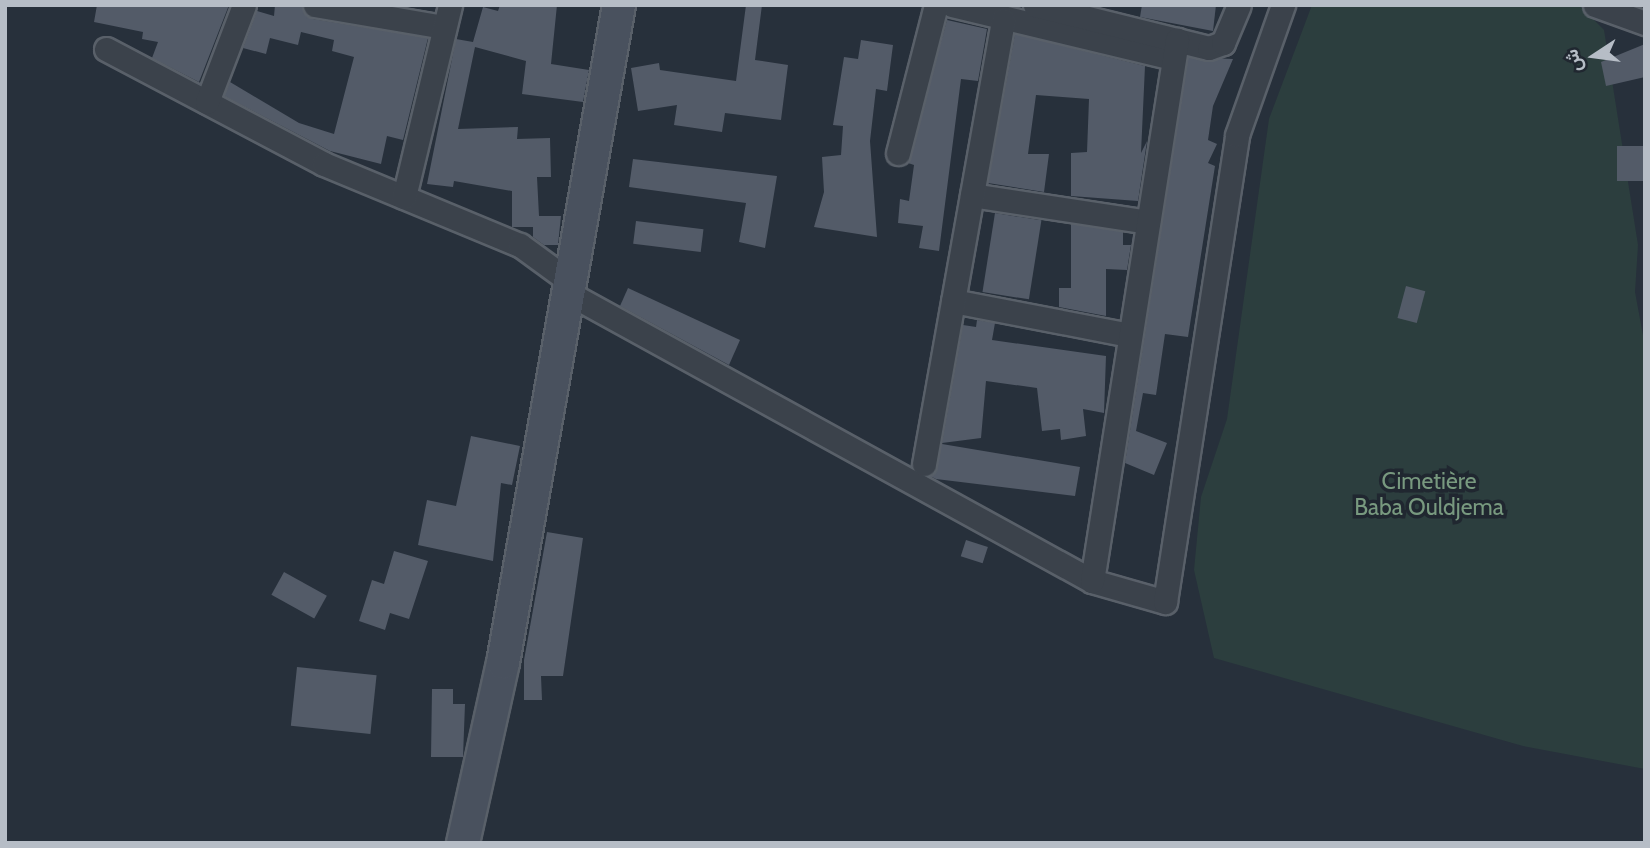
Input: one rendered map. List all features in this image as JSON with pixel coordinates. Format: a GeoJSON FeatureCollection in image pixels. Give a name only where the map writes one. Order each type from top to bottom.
{"type":"FeatureCollection","features":[{"type":"Feature","properties":{"kind":"main road"},"geometry":{"type":"LineString","coordinates":[[463,843],[571,288],[619,5]]}},
{"type":"Feature","properties":{"kind":"street"},"geometry":{"type":"LineString","coordinates":[[206,102],[244,5]]}},
{"type":"Feature","properties":{"kind":"street"},"geometry":{"type":"LineString","coordinates":[[315,5],[447,16],[404,197]]}},
{"type":"Feature","properties":{"kind":"street"},"geometry":{"type":"LineString","coordinates":[[898,153],[936,5]]}},
{"type":"Feature","properties":{"kind":"street"},"geometry":{"type":"LineString","coordinates":[[952,5],[1003,20],[1174,49],[1220,46],[1239,5]]}},
{"type":"Feature","properties":{"kind":"street"},"geometry":{"type":"LineString","coordinates":[[1035,5],[1174,49]]}},
{"type":"Feature","properties":{"kind":"street"},"geometry":{"type":"LineString","coordinates":[[106,49],[324,164],[520,245],[571,288],[1092,581],[1153,603],[1171,596],[1237,135],[1283,5]]}},
{"type":"Feature","properties":{"kind":"street"},"geometry":{"type":"LineString","coordinates":[[1601,8],[1645,23]]}},
{"type":"Feature","properties":{"kind":"street"},"geometry":{"type":"LineString","coordinates":[[924,464],[1003,20]]}},
{"type":"Feature","properties":{"kind":"street"},"geometry":{"type":"LineString","coordinates":[[1092,581],[1174,49]]}},
{"type":"Feature","properties":{"kind":"street"},"geometry":{"type":"LineString","coordinates":[[972,195],[1148,222]]}},
{"type":"Feature","properties":{"kind":"street"},"geometry":{"type":"LineString","coordinates":[[953,301],[1129,335]]}},
{"type":"Feature","properties":{"kind":"green space","name":"Cimetière Baba Ouldjema"},"geometry":{"type":"Polygon","coordinates":[[[1312,5],[1579,5],[1604,30],[1638,245],[1635,292],[1645,346],[1645,769],[1523,746],[1214,658],[1194,570],[1201,497],[1227,419],[1269,119],[1312,5]]]}},
{"type":"Feature","properties":{"kind":"building"},"geometry":{"type":"Polygon","coordinates":[[[97,5],[229,5],[199,82],[152,58],[158,42],[142,39],[143,32],[94,22],[97,5]]]}},
{"type":"Feature","properties":{"kind":"building"},"geometry":{"type":"Polygon","coordinates":[[[275,5],[301,5],[313,19],[428,38],[403,140],[387,136],[381,164],[330,151],[224,96],[230,82],[299,123],[334,134],[354,57],[332,51],[334,40],[301,32],[298,45],[270,38],[266,54],[243,48],[257,11],[274,16],[275,5]]]}},
{"type":"Feature","properties":{"kind":"building"},"geometry":{"type":"Polygon","coordinates":[[[500,5],[557,5],[551,64],[589,70],[583,102],[522,94],[526,61],[475,47],[458,129],[518,127],[517,139],[550,138],[551,177],[537,177],[539,216],[561,216],[558,245],[544,245],[533,237],[533,227],[512,227],[512,191],[454,181],[453,187],[427,184],[456,39],[473,42],[483,7],[498,11],[500,5]]]}},
{"type":"Feature","properties":{"kind":"building"},"geometry":{"type":"Polygon","coordinates":[[[746,5],[762,5],[755,60],[788,65],[781,120],[725,113],[722,132],[674,125],[677,105],[638,111],[631,68],[659,63],[660,70],[736,81],[746,5]]]}},
{"type":"Feature","properties":{"kind":"building"},"geometry":{"type":"Polygon","coordinates":[[[1142,5],[1216,5],[1213,31],[1140,17],[1142,5]]]}},
{"type":"Feature","properties":{"kind":"building"},"geometry":{"type":"Polygon","coordinates":[[[947,20],[987,29],[978,81],[961,79],[939,251],[919,248],[923,226],[898,223],[900,199],[909,201],[914,165],[908,163],[947,20]]]}},
{"type":"Feature","properties":{"kind":"building"},"geometry":{"type":"Polygon","coordinates":[[[1015,34],[1145,66],[1141,153],[1147,141],[1138,201],[1071,196],[1071,153],[1087,152],[1089,99],[1036,95],[1028,154],[1049,154],[1044,192],[988,183],[1015,34]]]}},
{"type":"Feature","properties":{"kind":"building"},"geometry":{"type":"Polygon","coordinates":[[[861,40],[893,45],[887,91],[876,89],[870,141],[877,237],[814,227],[824,192],[822,157],[841,155],[843,126],[833,125],[844,57],[858,59],[861,40]]]}},
{"type":"Feature","properties":{"kind":"building"},"geometry":{"type":"Polygon","coordinates":[[[1645,44],[1645,77],[1606,86],[1601,62],[1645,44]]]}},
{"type":"Feature","properties":{"kind":"building"},"geometry":{"type":"Polygon","coordinates":[[[1188,57],[1233,59],[1213,106],[1208,140],[1217,144],[1208,163],[1215,166],[1188,337],[1165,334],[1156,395],[1143,393],[1136,431],[1167,443],[1154,475],[1125,463],[1188,57]]]}},
{"type":"Feature","properties":{"kind":"building"},"geometry":{"type":"Polygon","coordinates":[[[1617,146],[1645,146],[1645,181],[1617,181],[1617,146]]]}},
{"type":"Feature","properties":{"kind":"building"},"geometry":{"type":"Polygon","coordinates":[[[633,159],[777,176],[765,248],[739,242],[746,203],[629,187],[633,159]]]}},
{"type":"Feature","properties":{"kind":"building"},"geometry":{"type":"Polygon","coordinates":[[[995,213],[1041,220],[1029,299],[982,292],[995,213]]]}},
{"type":"Feature","properties":{"kind":"building"},"geometry":{"type":"Polygon","coordinates":[[[636,221],[703,229],[701,252],[633,244],[636,221]]]}},
{"type":"Feature","properties":{"kind":"building"},"geometry":{"type":"Polygon","coordinates":[[[1071,224],[1123,232],[1123,245],[1131,245],[1127,270],[1106,269],[1106,316],[1059,307],[1059,288],[1071,288],[1071,224]]]}},
{"type":"Feature","properties":{"kind":"building"},"geometry":{"type":"Polygon","coordinates":[[[1406,286],[1425,291],[1417,323],[1397,318],[1406,286]]]}},
{"type":"Feature","properties":{"kind":"building"},"geometry":{"type":"Polygon","coordinates":[[[628,288],[740,340],[729,365],[620,306],[628,288]]]}},
{"type":"Feature","properties":{"kind":"building"},"geometry":{"type":"Polygon","coordinates":[[[977,320],[995,323],[992,340],[1106,356],[1104,413],[1083,409],[1086,436],[1061,440],[1060,429],[1042,431],[1037,388],[986,381],[981,438],[942,443],[963,325],[976,327],[977,320]]]}},
{"type":"Feature","properties":{"kind":"building"},"geometry":{"type":"Polygon","coordinates":[[[471,436],[520,446],[512,485],[501,483],[493,561],[418,545],[427,500],[456,506],[471,436]]]}},
{"type":"Feature","properties":{"kind":"building"},"geometry":{"type":"Polygon","coordinates":[[[942,444],[1080,467],[1075,496],[936,479],[930,476],[942,444]]]}},
{"type":"Feature","properties":{"kind":"building"},"geometry":{"type":"Polygon","coordinates":[[[547,532],[583,538],[563,676],[541,676],[542,700],[524,700],[524,660],[547,532]]]}},
{"type":"Feature","properties":{"kind":"building"},"geometry":{"type":"Polygon","coordinates":[[[966,540],[988,547],[983,563],[961,556],[966,540]]]}},
{"type":"Feature","properties":{"kind":"building"},"geometry":{"type":"Polygon","coordinates":[[[394,551],[428,561],[409,619],[390,613],[385,630],[359,621],[372,580],[384,584],[394,551]]]}},
{"type":"Feature","properties":{"kind":"building"},"geometry":{"type":"Polygon","coordinates":[[[284,572],[327,596],[314,618],[271,595],[284,572]]]}},
{"type":"Feature","properties":{"kind":"building"},"geometry":{"type":"Polygon","coordinates":[[[297,667],[377,675],[370,734],[291,726],[297,667]]]}},
{"type":"Feature","properties":{"kind":"building"},"geometry":{"type":"Polygon","coordinates":[[[432,689],[453,689],[453,704],[465,704],[463,757],[431,757],[432,689]]]}}]}
